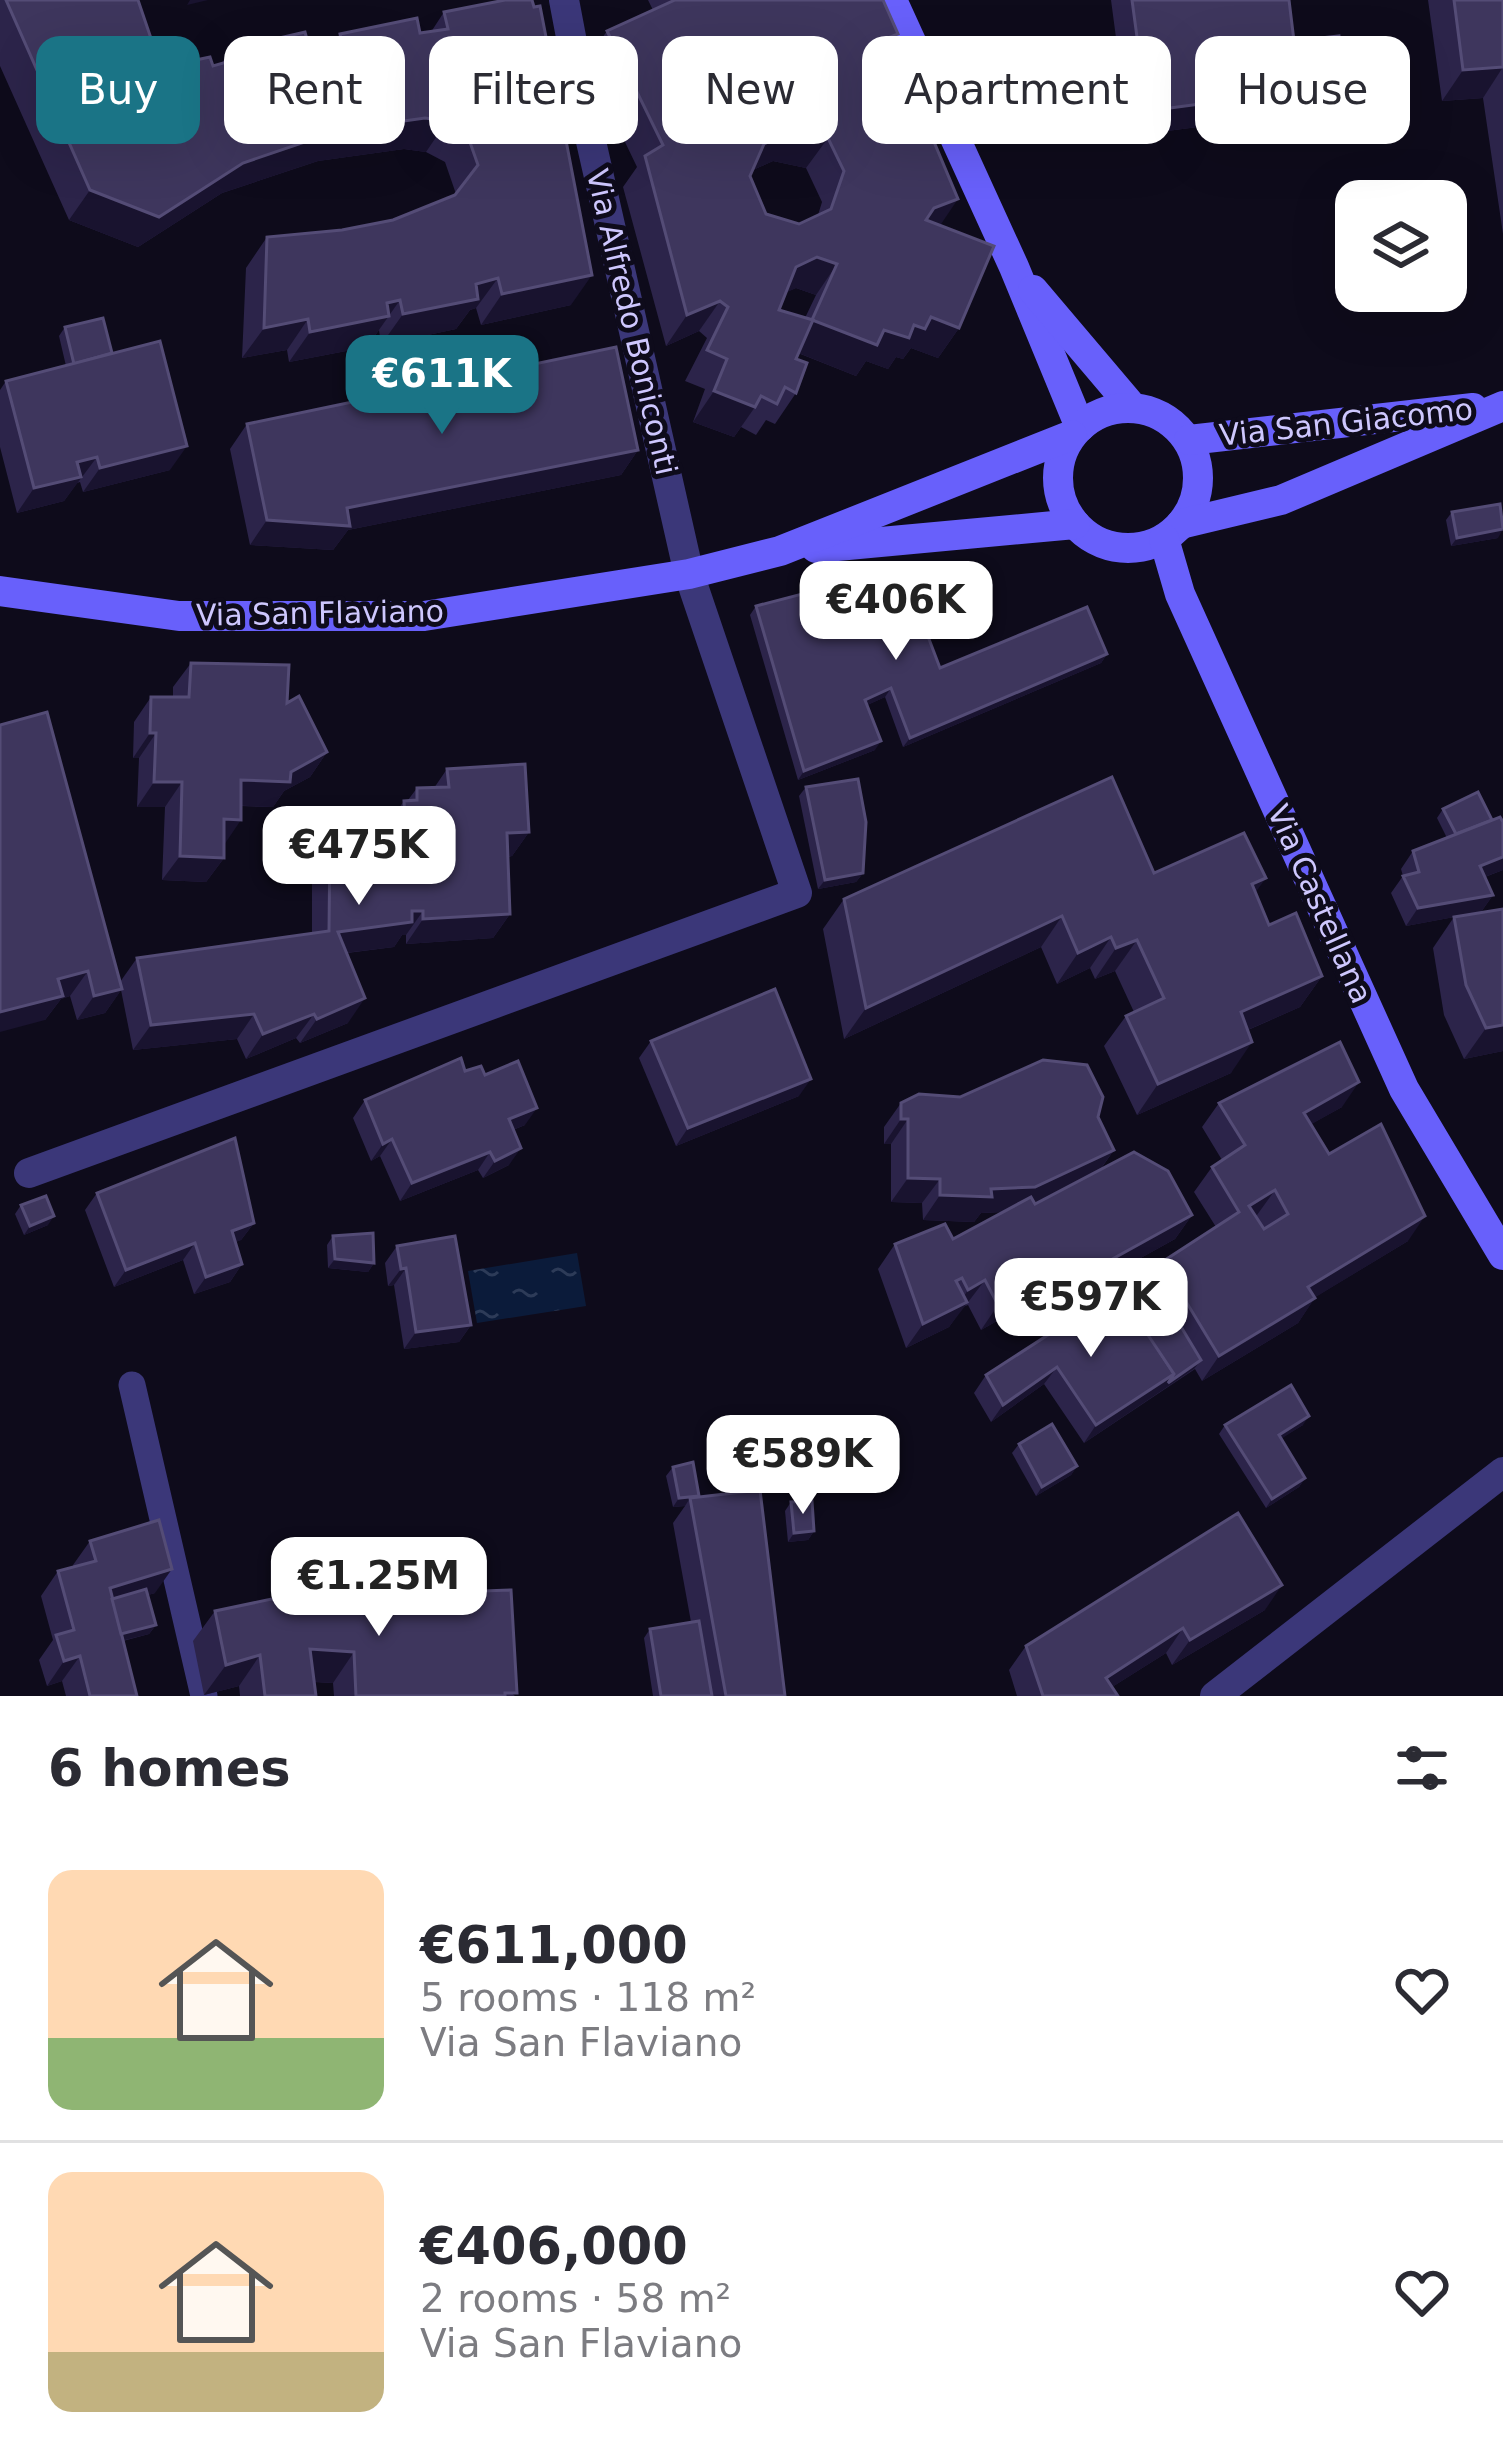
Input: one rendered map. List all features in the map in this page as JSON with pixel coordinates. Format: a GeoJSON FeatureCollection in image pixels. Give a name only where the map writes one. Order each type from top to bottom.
{"type":"FeatureCollection","features":[{"type":"Feature","properties":{"kind":"street","name":"Via Alfredo Boniconti"},"geometry":{"type":"LineString","coordinates":[[28,1173],[796,893],[689,574],[590,137],[564,0]]}},
{"type":"Feature","properties":{"kind":"street"},"geometry":{"type":"LineString","coordinates":[[892,0],[1014,267],[1076,431]]}},
{"type":"Feature","properties":{"kind":"street"},"geometry":{"type":"LineString","coordinates":[[1014,267],[1133,408]]}},
{"type":"Feature","properties":{"kind":"street","name":"Via San Giacomo"},"geometry":{"type":"LineString","coordinates":[[1189,440],[1503,405]]}},
{"type":"Feature","properties":{"kind":"street","name":"Via San Giacomo"},"geometry":{"type":"LineString","coordinates":[[1173,532],[1281,500],[1503,405]]}},
{"type":"Feature","properties":{"kind":"street"},"geometry":{"type":"LineString","coordinates":[[1133,408],[1155,412],[1189,440],[1199,484],[1173,532],[1142,547],[1117,548],[1094,540],[1075,524],[1063,504],[1060,456],[1076,431],[1104,411],[1133,408]]}},
{"type":"Feature","properties":{"kind":"street","name":"Via San Flaviano"},"geometry":{"type":"LineString","coordinates":[[0,591],[178,616],[424,616],[689,574],[780,551],[1076,431]]}},
{"type":"Feature","properties":{"kind":"street","name":"Via San Flaviano"},"geometry":{"type":"LineString","coordinates":[[780,551],[1075,524]]}},
{"type":"Feature","properties":{"kind":"street","name":"Via Castellana"},"geometry":{"type":"LineString","coordinates":[[1173,532],[1180,594],[1403,1089],[1503,1255]]}},
{"type":"Feature","properties":{"kind":"street"},"geometry":{"type":"LineString","coordinates":[[1215,1696],[1503,1472]]}},
{"type":"Feature","properties":{"kind":"lane"},"geometry":{"type":"LineString","coordinates":[[132,1385],[205,1696]]}},
{"type":"Feature","properties":{"kind":"water"},"geometry":{"type":"Polygon","coordinates":[[[577,1253],[586,1306],[477,1323],[468,1271],[577,1253]]]}},
{"type":"Feature","properties":{"kind":"building"},"geometry":{"type":"Polygon","coordinates":[[[6,0],[138,0],[150,36],[36,36],[36,68],[6,0]]]}},
{"type":"Feature","properties":{"kind":"building"},"geometry":{"type":"Polygon","coordinates":[[[505,0],[532,0],[534,7],[540,6],[546,36],[429,36],[429,119],[405,121],[405,36],[340,34],[417,18],[420,33],[448,29],[444,12],[505,0]]]}},
{"type":"Feature","properties":{"kind":"building"},"geometry":{"type":"Polygon","coordinates":[[[675,0],[883,0],[898,34],[862,36],[862,144],[935,144],[958,199],[934,208],[926,220],[994,246],[959,328],[931,317],[925,329],[914,325],[909,338],[884,330],[877,345],[813,320],[796,359],[807,363],[796,393],[785,387],[777,404],[761,396],[755,407],[714,391],[727,359],[707,350],[728,307],[720,301],[687,315],[645,156],[663,144],[764,144],[750,176],[766,214],[799,224],[831,209],[844,171],[831,144],[838,144],[838,36],[662,36],[662,143],[638,94],[638,36],[609,36],[607,31],[675,0]],[[817,257],[796,267],[779,310],[812,320],[837,264],[817,257]]]}},
{"type":"Feature","properties":{"kind":"building"},"geometry":{"type":"Polygon","coordinates":[[[1132,0],[1289,0],[1293,36],[1195,36],[1195,105],[1171,108],[1171,36],[1137,36],[1132,0]]]}},
{"type":"Feature","properties":{"kind":"building"},"geometry":{"type":"Polygon","coordinates":[[[1454,0],[1503,0],[1503,67],[1463,70],[1454,0]]]}},
{"type":"Feature","properties":{"kind":"building"},"geometry":{"type":"Polygon","coordinates":[[[210,57],[213,66],[224,63],[224,144],[299,144],[243,163],[159,217],[90,190],[70,144],[200,144],[200,59],[210,57]]]}},
{"type":"Feature","properties":{"kind":"building"},"geometry":{"type":"Polygon","coordinates":[[[471,144],[567,144],[592,275],[502,294],[498,278],[476,284],[478,299],[403,314],[400,300],[387,303],[389,316],[310,332],[308,319],[264,328],[267,237],[393,220],[455,195],[478,165],[471,144]]]}},
{"type":"Feature","properties":{"kind":"building"},"geometry":{"type":"Polygon","coordinates":[[[103,318],[112,353],[74,364],[65,327],[103,318]]]}},
{"type":"Feature","properties":{"kind":"building"},"geometry":{"type":"Polygon","coordinates":[[[160,341],[187,446],[100,468],[97,457],[77,462],[81,477],[34,488],[6,381],[160,341]]]}},
{"type":"Feature","properties":{"kind":"building"},"geometry":{"type":"Polygon","coordinates":[[[616,347],[638,450],[347,508],[350,526],[267,520],[247,424],[616,347]]]}},
{"type":"Feature","properties":{"kind":"building"},"geometry":{"type":"Polygon","coordinates":[[[1500,504],[1503,529],[1457,538],[1452,512],[1500,504]]]}},
{"type":"Feature","properties":{"kind":"building"},"geometry":{"type":"Polygon","coordinates":[[[902,568],[940,668],[1087,607],[1107,654],[910,738],[891,688],[865,700],[881,741],[804,771],[756,606],[902,568]]]}},
{"type":"Feature","properties":{"kind":"building"},"geometry":{"type":"Polygon","coordinates":[[[191,663],[289,665],[287,703],[299,696],[327,752],[291,772],[290,782],[241,780],[241,820],[224,819],[224,858],[180,856],[182,782],[154,782],[156,733],[150,733],[151,697],[189,697],[191,663]]]}},
{"type":"Feature","properties":{"kind":"building"},"geometry":{"type":"Polygon","coordinates":[[[47,712],[122,989],[94,996],[88,971],[58,979],[63,996],[0,1012],[0,725],[47,712]]]}},
{"type":"Feature","properties":{"kind":"building"},"geometry":{"type":"Polygon","coordinates":[[[525,764],[529,832],[507,833],[510,914],[423,919],[423,911],[412,911],[412,922],[338,932],[365,998],[317,1019],[314,1014],[263,1034],[254,1014],[151,1025],[137,958],[329,931],[330,841],[406,838],[404,801],[417,800],[417,788],[449,787],[447,769],[525,764]]]}},
{"type":"Feature","properties":{"kind":"building"},"geometry":{"type":"Polygon","coordinates":[[[1112,777],[1154,873],[1244,833],[1266,878],[1252,884],[1269,925],[1296,913],[1322,976],[1241,1012],[1252,1042],[1158,1084],[1126,1016],[1164,998],[1137,940],[1116,948],[1111,937],[1078,953],[1062,916],[866,1008],[844,899],[1112,777]]]}},
{"type":"Feature","properties":{"kind":"building"},"geometry":{"type":"Polygon","coordinates":[[[858,779],[866,822],[863,873],[825,880],[806,787],[858,779]]]}},
{"type":"Feature","properties":{"kind":"building"},"geometry":{"type":"Polygon","coordinates":[[[1478,792],[1492,820],[1456,834],[1443,809],[1478,792]]]}},
{"type":"Feature","properties":{"kind":"building"},"geometry":{"type":"Polygon","coordinates":[[[1500,817],[1503,857],[1480,866],[1493,895],[1418,908],[1403,876],[1419,872],[1413,851],[1500,817]]]}},
{"type":"Feature","properties":{"kind":"building"},"geometry":{"type":"Polygon","coordinates":[[[1503,909],[1503,1025],[1486,1028],[1466,985],[1454,917],[1503,909]]]}},
{"type":"Feature","properties":{"kind":"building"},"geometry":{"type":"Polygon","coordinates":[[[775,989],[811,1079],[688,1128],[651,1041],[775,989]]]}},
{"type":"Feature","properties":{"kind":"building"},"geometry":{"type":"Polygon","coordinates":[[[1340,1042],[1359,1082],[1304,1113],[1329,1154],[1381,1124],[1425,1216],[1308,1287],[1315,1298],[1219,1356],[1162,1262],[1239,1212],[1212,1167],[1245,1145],[1219,1103],[1340,1042]],[[1275,1190],[1249,1206],[1264,1229],[1288,1214],[1275,1190]]]}},
{"type":"Feature","properties":{"kind":"building"},"geometry":{"type":"Polygon","coordinates":[[[461,1058],[465,1071],[481,1066],[485,1075],[518,1061],[537,1108],[509,1119],[521,1148],[495,1161],[490,1152],[412,1183],[392,1139],[383,1144],[365,1100],[461,1058]]]}},
{"type":"Feature","properties":{"kind":"building"},"geometry":{"type":"Polygon","coordinates":[[[1043,1060],[1087,1065],[1103,1097],[1098,1117],[1114,1150],[1035,1187],[991,1189],[992,1197],[940,1195],[940,1179],[908,1178],[908,1119],[901,1119],[901,1103],[919,1094],[960,1097],[1043,1060]]]}},
{"type":"Feature","properties":{"kind":"building"},"geometry":{"type":"Polygon","coordinates":[[[235,1138],[254,1223],[232,1231],[242,1264],[206,1277],[195,1243],[126,1270],[97,1193],[235,1138]]]}},
{"type":"Feature","properties":{"kind":"building"},"geometry":{"type":"Polygon","coordinates":[[[1134,1152],[1168,1171],[1192,1215],[1060,1288],[1051,1275],[998,1305],[985,1280],[968,1290],[962,1278],[956,1281],[967,1302],[923,1324],[895,1244],[945,1224],[953,1239],[1031,1197],[1035,1204],[1134,1152]]]}},
{"type":"Feature","properties":{"kind":"building"},"geometry":{"type":"Polygon","coordinates":[[[46,1196],[54,1216],[30,1226],[21,1205],[46,1196]]]}},
{"type":"Feature","properties":{"kind":"building"},"geometry":{"type":"Polygon","coordinates":[[[373,1233],[374,1263],[335,1259],[333,1236],[373,1233]]]}},
{"type":"Feature","properties":{"kind":"building"},"geometry":{"type":"Polygon","coordinates":[[[455,1236],[471,1325],[416,1332],[406,1268],[401,1269],[397,1246],[455,1236]]]}},
{"type":"Feature","properties":{"kind":"building"},"geometry":{"type":"Polygon","coordinates":[[[1119,1289],[1174,1374],[1096,1425],[1057,1367],[1003,1405],[986,1375],[1119,1289]]]}},
{"type":"Feature","properties":{"kind":"building"},"geometry":{"type":"Polygon","coordinates":[[[1168,1305],[1201,1360],[1168,1383],[1174,1374],[1140,1323],[1168,1305]]]}},
{"type":"Feature","properties":{"kind":"building"},"geometry":{"type":"Polygon","coordinates":[[[1291,1385],[1309,1416],[1279,1435],[1305,1478],[1272,1499],[1225,1425],[1291,1385]]]}},
{"type":"Feature","properties":{"kind":"building"},"geometry":{"type":"Polygon","coordinates":[[[1052,1424],[1077,1466],[1042,1487],[1019,1444],[1052,1424]]]}},
{"type":"Feature","properties":{"kind":"building"},"geometry":{"type":"Polygon","coordinates":[[[693,1462],[699,1496],[679,1498],[673,1467],[693,1462]]]}},
{"type":"Feature","properties":{"kind":"building"},"geometry":{"type":"Polygon","coordinates":[[[760,1490],[785,1696],[726,1696],[690,1498],[760,1490]]]}},
{"type":"Feature","properties":{"kind":"building"},"geometry":{"type":"Polygon","coordinates":[[[812,1501],[814,1531],[794,1533],[791,1502],[812,1501]]]}},
{"type":"Feature","properties":{"kind":"building"},"geometry":{"type":"Polygon","coordinates":[[[1238,1513],[1282,1585],[1190,1640],[1183,1628],[1106,1678],[1118,1696],[1043,1696],[1026,1646],[1238,1513]]]}},
{"type":"Feature","properties":{"kind":"building"},"geometry":{"type":"Polygon","coordinates":[[[159,1520],[172,1569],[110,1588],[137,1696],[90,1696],[80,1656],[64,1661],[56,1635],[74,1630],[58,1571],[96,1561],[90,1541],[159,1520]]]}},
{"type":"Feature","properties":{"kind":"building"},"geometry":{"type":"Polygon","coordinates":[[[399,1581],[400,1594],[511,1590],[517,1693],[356,1696],[354,1652],[310,1649],[316,1696],[265,1696],[260,1655],[226,1665],[215,1611],[305,1592],[305,1583],[399,1581]]]}},
{"type":"Feature","properties":{"kind":"building"},"geometry":{"type":"Polygon","coordinates":[[[146,1589],[156,1625],[121,1634],[112,1599],[146,1589]]]}},
{"type":"Feature","properties":{"kind":"building"},"geometry":{"type":"Polygon","coordinates":[[[699,1621],[712,1696],[661,1696],[650,1629],[699,1621]]]}}]}
